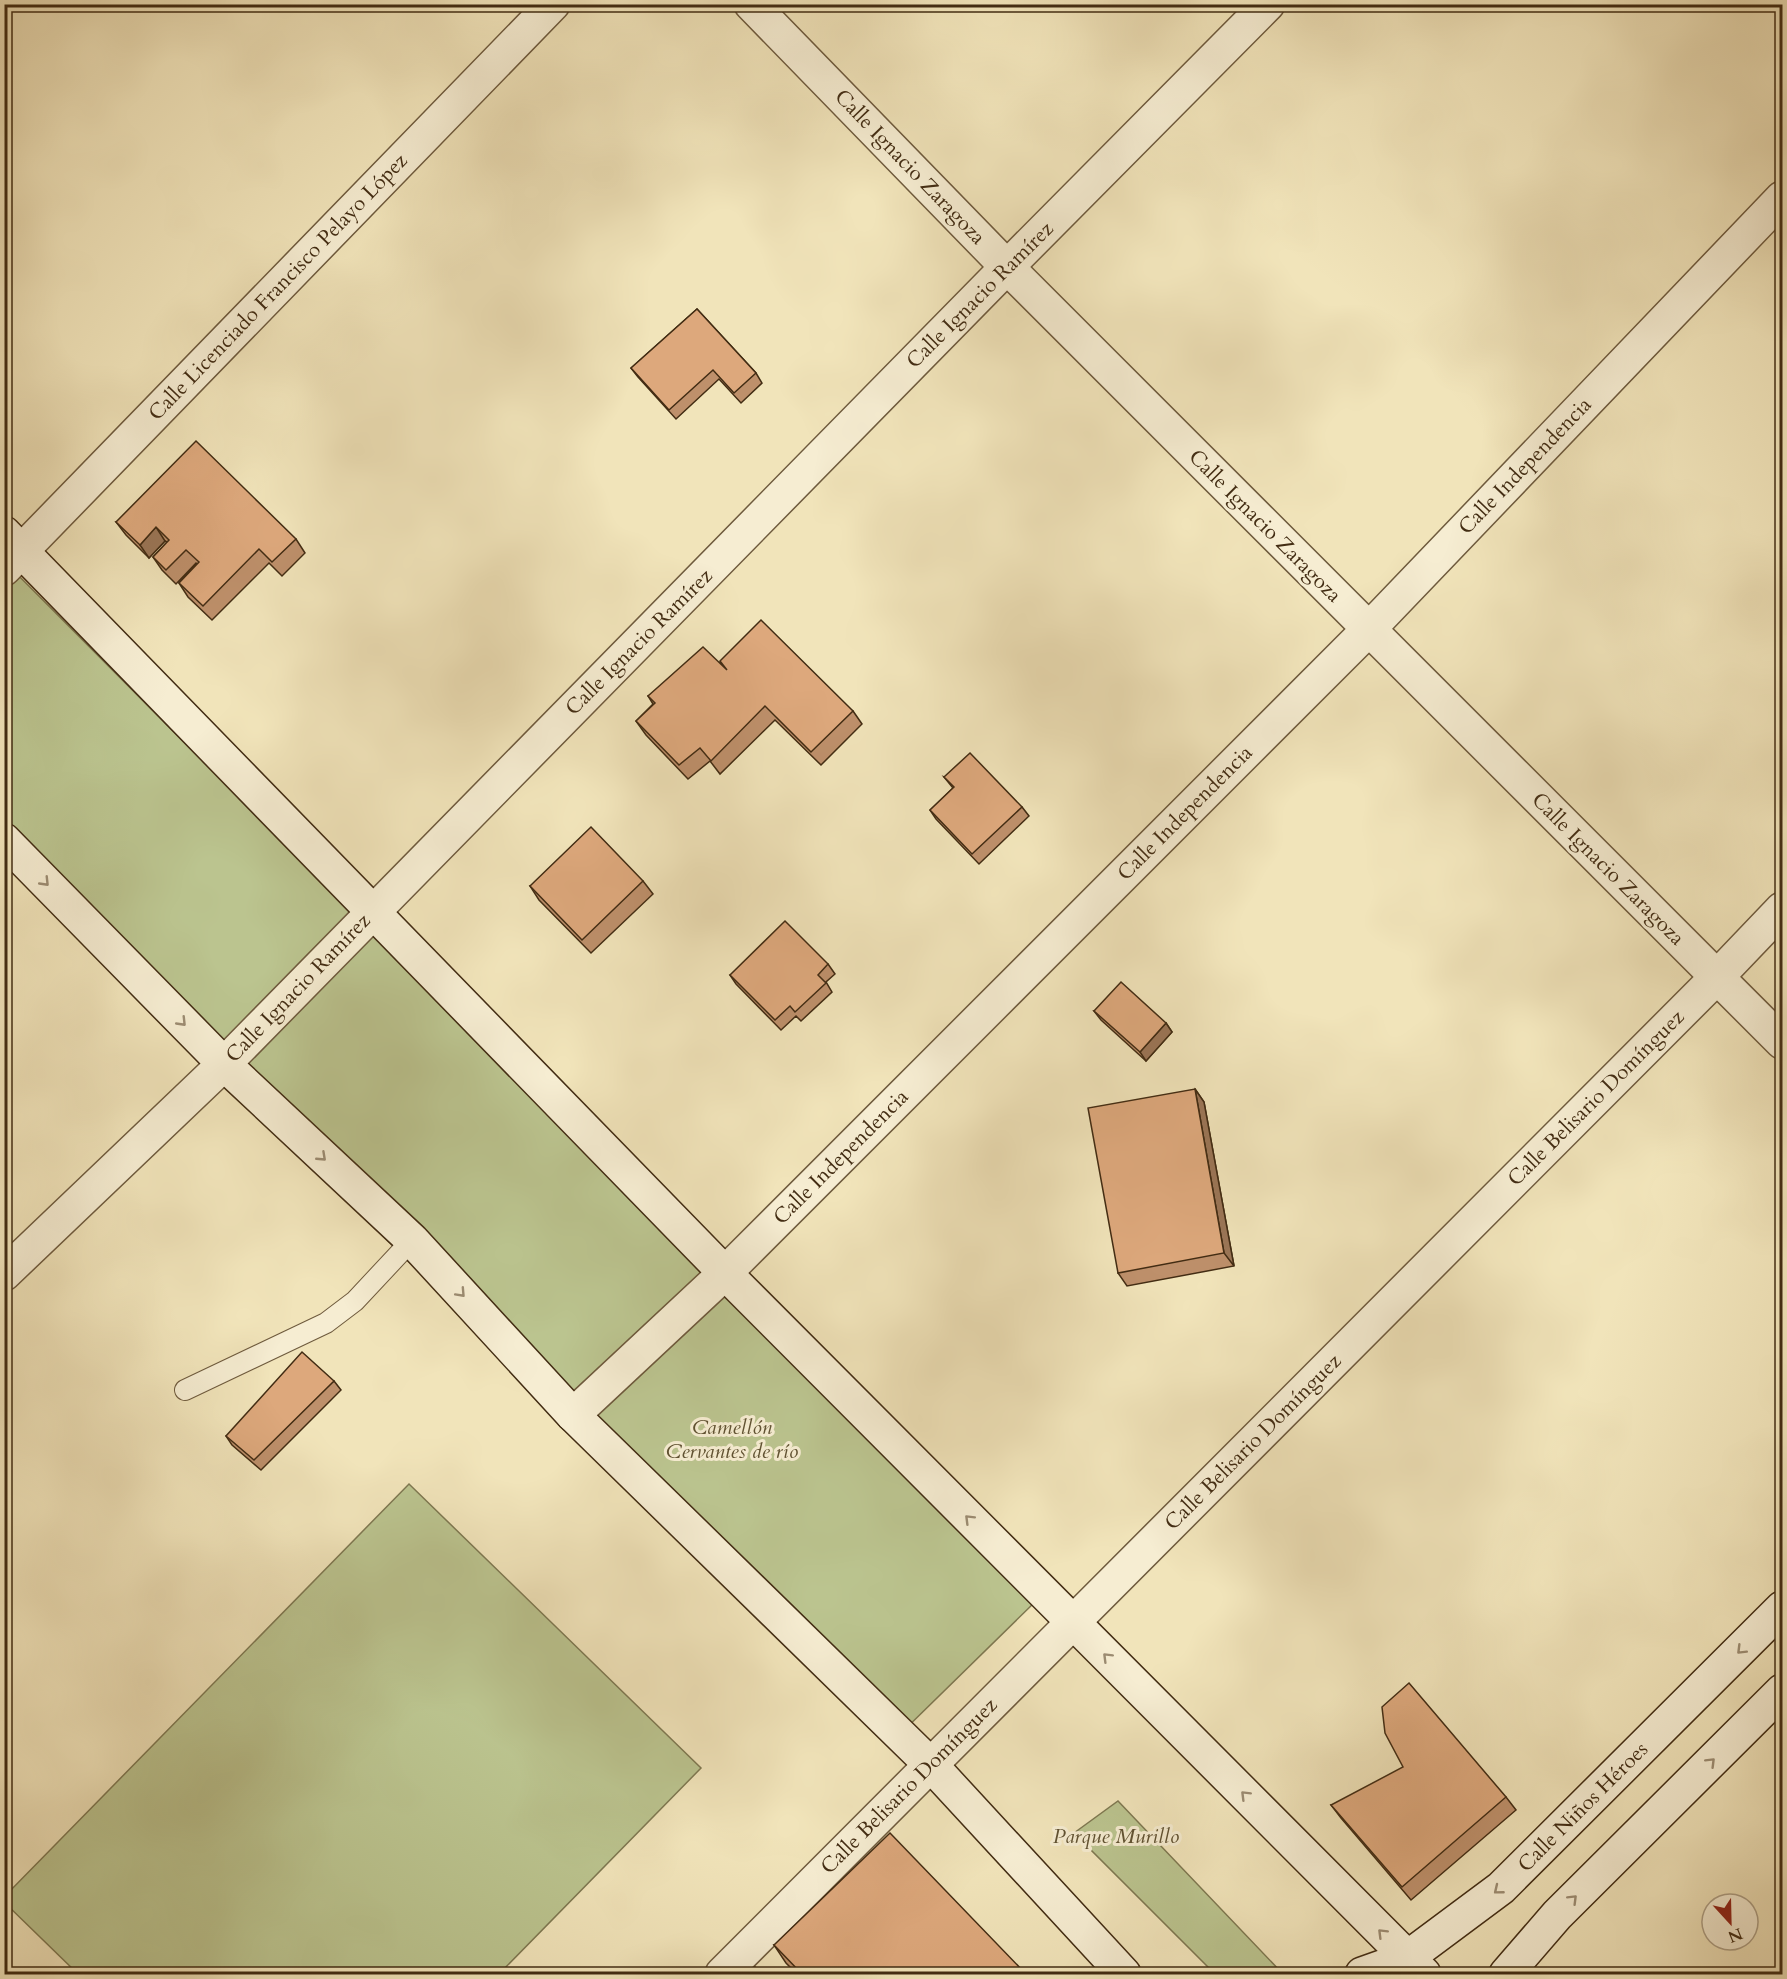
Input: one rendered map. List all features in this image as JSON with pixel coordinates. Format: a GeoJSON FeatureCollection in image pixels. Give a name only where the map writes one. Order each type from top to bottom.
{"type":"FeatureCollection","features":[{"type":"Feature","properties":{"kind":"street","name":"Calle Licenciado Francisco Pelayo López"},"geometry":{"type":"LineString","coordinates":[[10,551],[553,4]]}},
{"type":"Feature","properties":{"kind":"street","name":"Calle Ignacio Zaragoza"},"geometry":{"type":"LineString","coordinates":[[751,4],[1007,267],[1782,1042]]}},
{"type":"Feature","properties":{"kind":"street","name":"Calle Ignacio Ramírez"},"geometry":{"type":"LineString","coordinates":[[4,1274],[224,1064],[1268,4]]}},
{"type":"Feature","properties":{"kind":"street","name":"Calle Independencia"},"geometry":{"type":"LineString","coordinates":[[573,1415],[724,1273],[1368,630],[1782,198]]}},
{"type":"Feature","properties":{"kind":"street"},"geometry":{"type":"LineString","coordinates":[[10,551],[373,912],[724,1273],[1415,1966]]}},
{"type":"Feature","properties":{"kind":"street"},"geometry":{"type":"LineString","coordinates":[[4,840],[224,1064],[412,1240],[573,1415],[931,1765],[1124,1974]]}},
{"type":"Feature","properties":{"kind":"street","name":"Calle Belisario Domínguez"},"geometry":{"type":"LineString","coordinates":[[722,1974],[1717,977],[1782,909]]}},
{"type":"Feature","properties":{"kind":"street","name":"Calle Niños Héroes"},"geometry":{"type":"LineString","coordinates":[[1362,1974],[1415,1966],[1502,1888],[1782,1608]]}},
{"type":"Feature","properties":{"kind":"street"},"geometry":{"type":"LineString","coordinates":[[1506,1974],[1557,1915],[1782,1691]]}},
{"type":"Feature","properties":{"kind":"lane"},"geometry":{"type":"LineString","coordinates":[[185,1390],[326,1323],[355,1301],[412,1240]]}},
{"type":"Feature","properties":{"kind":"green space","name":"Camellón Cervantes de río"},"geometry":{"type":"Polygon","coordinates":[[[4,561],[1037,1600],[890,1744],[5,857],[4,561]]]}},
{"type":"Feature","properties":{"kind":"green space"},"geometry":{"type":"Polygon","coordinates":[[[409,1484],[701,1768],[499,1974],[78,1974],[5,1903],[5,1896],[409,1484]]]}},
{"type":"Feature","properties":{"kind":"green space","name":"Parque Murillo"},"geometry":{"type":"Polygon","coordinates":[[[1118,1801],[1283,1974],[1215,1974],[1074,1833],[1118,1801]]]}},
{"type":"Feature","properties":{"kind":"building"},"geometry":{"type":"Polygon","coordinates":[[[697,309],[756,373],[734,393],[713,370],[669,410],[631,368],[697,309]]]}},
{"type":"Feature","properties":{"kind":"building"},"geometry":{"type":"Polygon","coordinates":[[[196,441],[296,539],[272,562],[259,549],[203,606],[179,583],[199,562],[186,550],[166,570],[153,557],[169,540],[156,527],[140,545],[116,522],[196,441]]]}},
{"type":"Feature","properties":{"kind":"building"},"geometry":{"type":"Polygon","coordinates":[[[761,620],[853,711],[811,752],[765,706],[711,761],[700,748],[679,765],[636,721],[655,703],[648,696],[703,647],[727,670],[720,661],[761,620]]]}},
{"type":"Feature","properties":{"kind":"building"},"geometry":{"type":"Polygon","coordinates":[[[970,753],[1022,807],[972,854],[930,810],[954,787],[944,777],[970,753]]]}},
{"type":"Feature","properties":{"kind":"building"},"geometry":{"type":"Polygon","coordinates":[[[591,827],[643,881],[582,940],[530,886],[591,827]]]}},
{"type":"Feature","properties":{"kind":"building"},"geometry":{"type":"Polygon","coordinates":[[[785,921],[828,964],[818,975],[826,983],[795,1012],[790,1006],[775,1020],[730,975],[785,921]]]}},
{"type":"Feature","properties":{"kind":"building"},"geometry":{"type":"Polygon","coordinates":[[[1121,982],[1166,1023],[1140,1052],[1094,1011],[1121,982]]]}},
{"type":"Feature","properties":{"kind":"building"},"geometry":{"type":"Polygon","coordinates":[[[1195,1089],[1224,1253],[1118,1273],[1088,1108],[1195,1089]]]}},
{"type":"Feature","properties":{"kind":"building"},"geometry":{"type":"Polygon","coordinates":[[[302,1352],[334,1381],[254,1460],[226,1436],[302,1352]]]}},
{"type":"Feature","properties":{"kind":"building"},"geometry":{"type":"Polygon","coordinates":[[[1409,1683],[1506,1797],[1402,1887],[1331,1805],[1403,1767],[1385,1733],[1382,1707],[1409,1683]]]}},
{"type":"Feature","properties":{"kind":"building"},"geometry":{"type":"Polygon","coordinates":[[[890,1833],[1026,1974],[802,1974],[774,1945],[890,1833]]]}},
{"type":"Feature","properties":{"kind":"building"},"geometry":{"type":"Polygon","coordinates":[[[755,1967],[762,1974],[748,1974],[755,1967]]]}}]}
